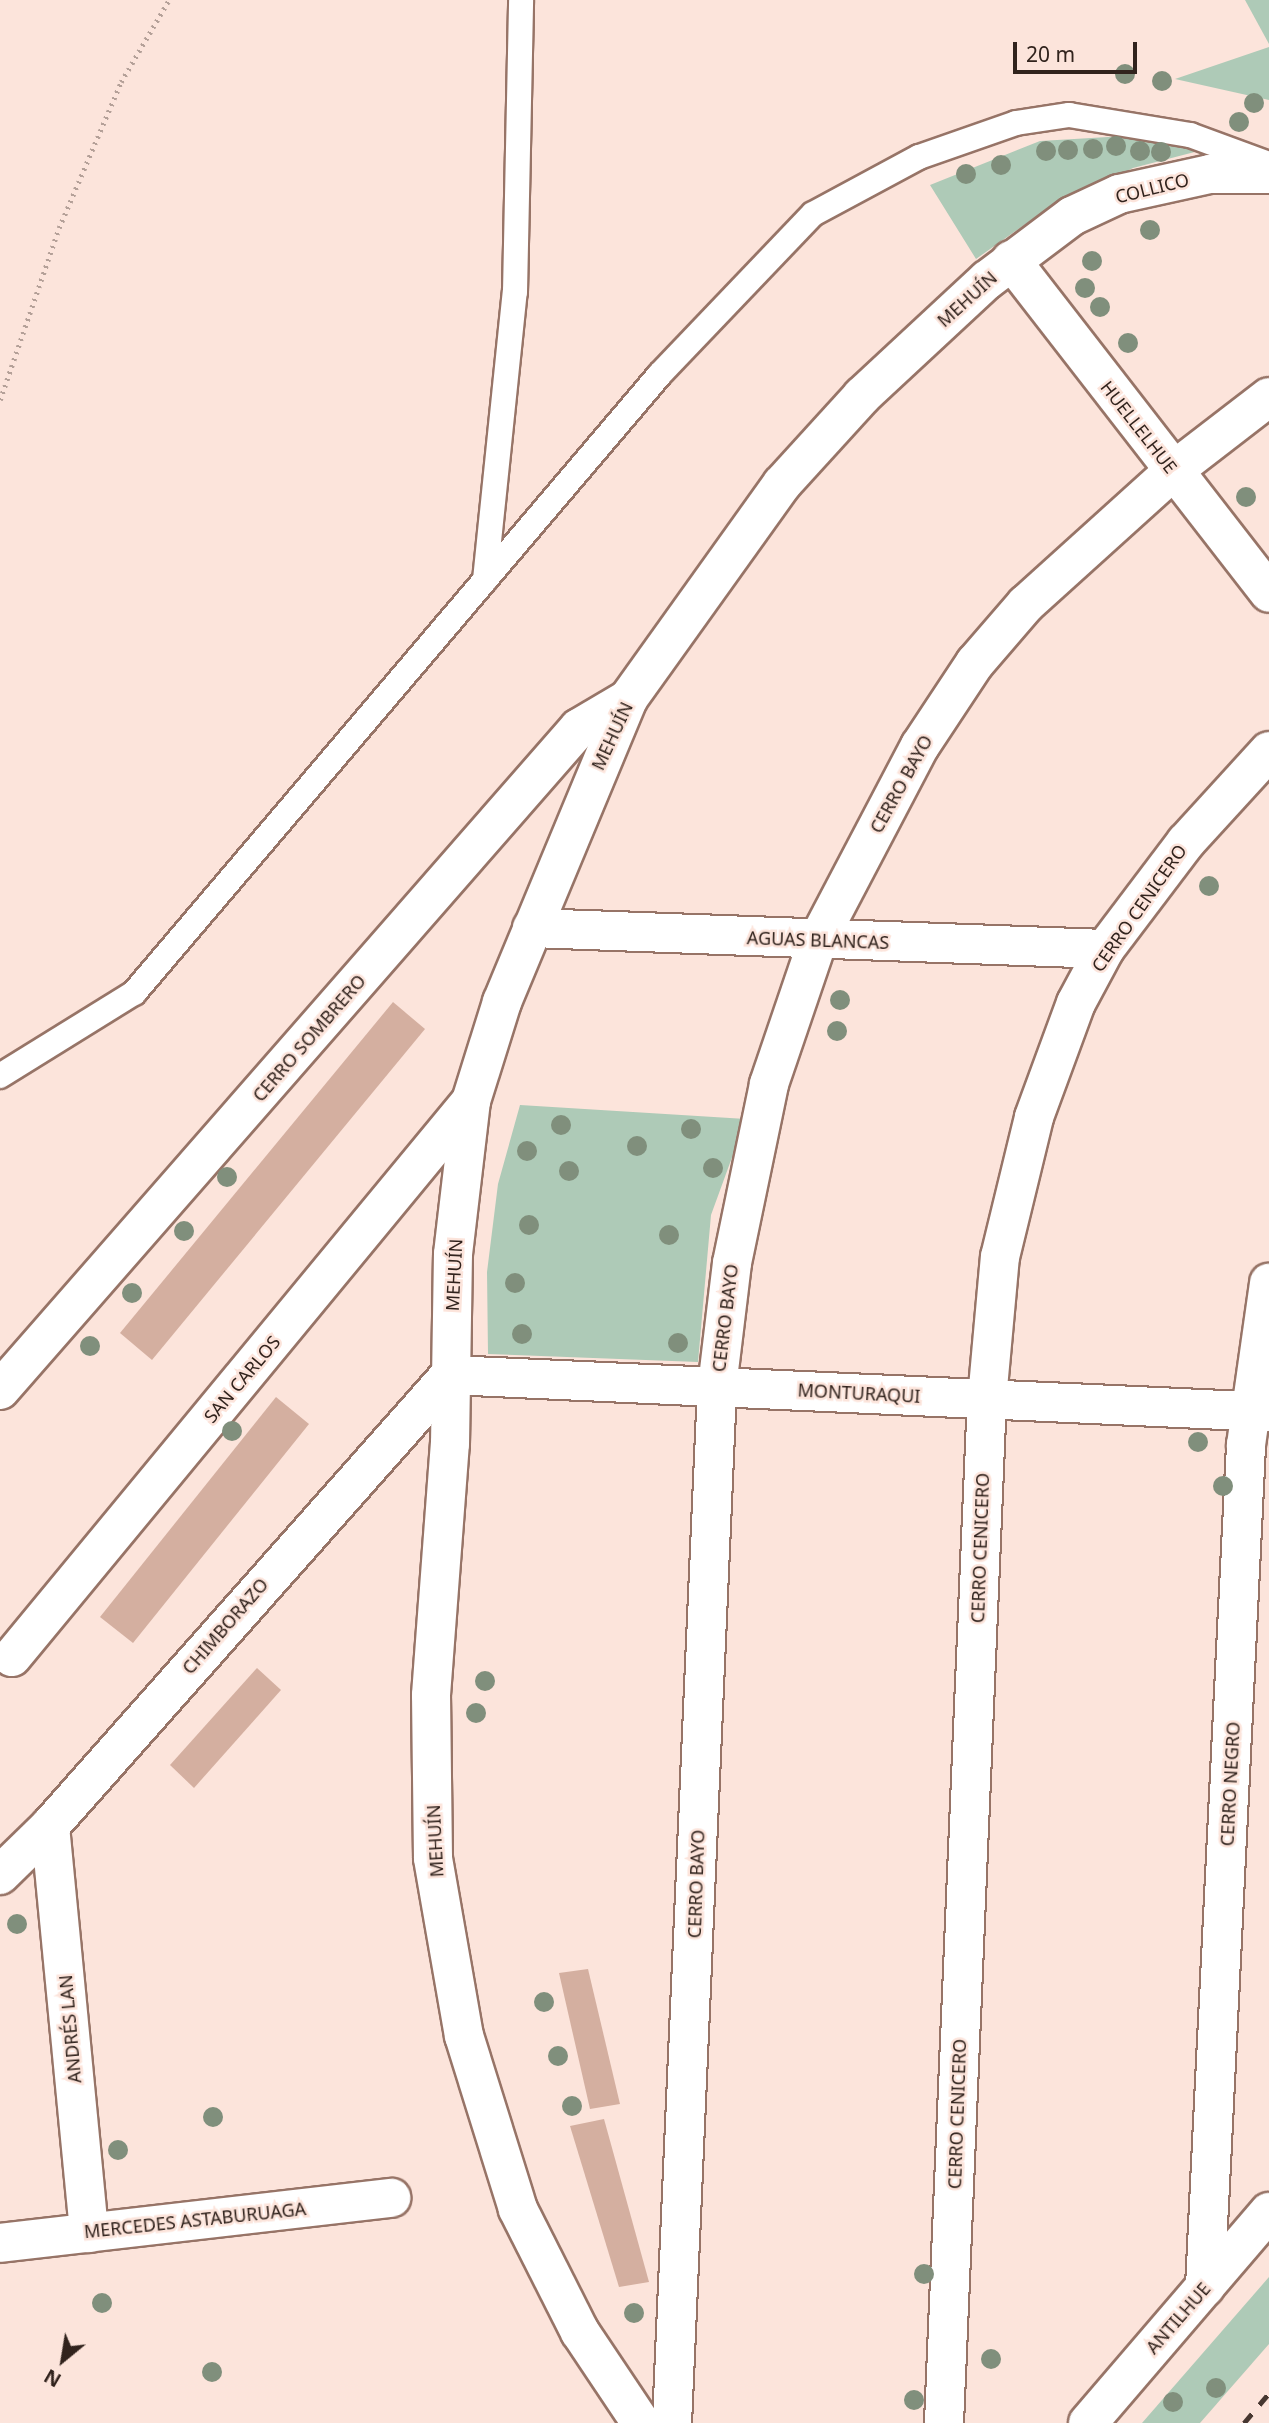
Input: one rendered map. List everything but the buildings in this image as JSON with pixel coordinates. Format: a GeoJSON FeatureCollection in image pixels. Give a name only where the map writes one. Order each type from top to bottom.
{"type":"FeatureCollection","features":[{"type":"Feature","properties":{"kind":"street","name":"COLLICO"},"geometry":{"type":"LineString","coordinates":[[1011,260],[1072,216],[1119,194],[1210,174],[1269,174]]}},
{"type":"Feature","properties":{"kind":"street","name":"HUELLELHUE"},"geometry":{"type":"LineString","coordinates":[[1011,260],[1269,593]]}},
{"type":"Feature","properties":{"kind":"street","name":"MEHUÍN"},"geometry":{"type":"LineString","coordinates":[[640,2423],[580,2332],[518,2209],[464,2036],[446,1946],[433,1858],[431,1695],[450,1375],[453,1254],[471,1101],[532,928],[628,699],[782,484],[862,396],[1011,260]]}},
{"type":"Feature","properties":{"kind":"street","name":"CERRO BAYO"},"geometry":{"type":"LineString","coordinates":[[672,2423],[717,1387],[732,1263],[769,1084],[818,940],[920,746],[975,663],[1026,604],[1173,471],[1269,397]]}},
{"type":"Feature","properties":{"kind":"street","name":"CERRO SOMBRERO"},"geometry":{"type":"LineString","coordinates":[[0,1390],[579,728],[628,699]]}},
{"type":"Feature","properties":{"kind":"street","name":"CERRO CENICERO"},"geometry":{"type":"LineString","coordinates":[[944,2423],[987,1399],[1000,1257],[1034,1117],[1076,1003],[1105,949],[1186,842],[1269,751]]}},
{"type":"Feature","properties":{"kind":"street","name":"AGUAS BLANCAS"},"geometry":{"type":"LineString","coordinates":[[532,928],[1105,949]]}},
{"type":"Feature","properties":{"kind":"street","name":"SAN CARLOS"},"geometry":{"type":"LineString","coordinates":[[12,1657],[471,1101]]}},
{"type":"Feature","properties":{"kind":"street","name":"CERRO NEGRO"},"geometry":{"type":"LineString","coordinates":[[1205,2287],[1269,1283]]}},
{"type":"Feature","properties":{"kind":"street","name":"MONTURAQUI"},"geometry":{"type":"LineString","coordinates":[[450,1375],[1259,1411]]}},
{"type":"Feature","properties":{"kind":"street","name":"CHIMBORAZO"},"geometry":{"type":"LineString","coordinates":[[0,1875],[50,1826],[450,1375]]}},
{"type":"Feature","properties":{"kind":"street","name":"ANDRÉS LAN"},"geometry":{"type":"LineString","coordinates":[[50,1826],[89,2232]]}},
{"type":"Feature","properties":{"kind":"street","name":"MERCEDES ASTABURUAGA"},"geometry":{"type":"LineString","coordinates":[[0,2243],[391,2198]]}},
{"type":"Feature","properties":{"kind":"street","name":"ANTILHUE"},"geometry":{"type":"LineString","coordinates":[[1088,2423],[1269,2212]]}},
{"type":"Feature","properties":{"kind":"lane"},"geometry":{"type":"LineString","coordinates":[[485,580],[515,292],[521,0]]}},
{"type":"Feature","properties":{"kind":"lane"},"geometry":{"type":"LineString","coordinates":[[0,1076],[134,992],[660,374],[813,214],[869,182],[1016,122],[1069,115],[1190,135],[1269,164]]}},
{"type":"Feature","properties":{"kind":"path"},"geometry":{"type":"LineString","coordinates":[[0,400],[64,216],[121,82],[169,0]]}},
{"type":"Feature","properties":{"kind":"green space"},"geometry":{"type":"Polygon","coordinates":[[[1245,0],[1269,0],[1269,44],[1245,0]]]}},
{"type":"Feature","properties":{"kind":"green space"},"geometry":{"type":"Polygon","coordinates":[[[1269,47],[1269,100],[1175,79],[1269,47]]]}},
{"type":"Feature","properties":{"kind":"green space"},"geometry":{"type":"Polygon","coordinates":[[[1125,136],[1210,148],[1133,168],[1041,213],[976,259],[930,185],[1040,141],[1125,136]]]}},
{"type":"Feature","properties":{"kind":"green space"},"geometry":{"type":"Polygon","coordinates":[[[520,1105],[746,1119],[711,1215],[698,1362],[488,1354],[487,1272],[498,1184],[520,1105]]]}},
{"type":"Feature","properties":{"kind":"green space"},"geometry":{"type":"Polygon","coordinates":[[[1269,2277],[1269,2344],[1200,2423],[1142,2423],[1269,2277]]]}},
{"type":"Feature","properties":{"kind":"railway"},"geometry":{"type":"LineString","coordinates":[[1244,2423],[1269,2393]]}}]}
